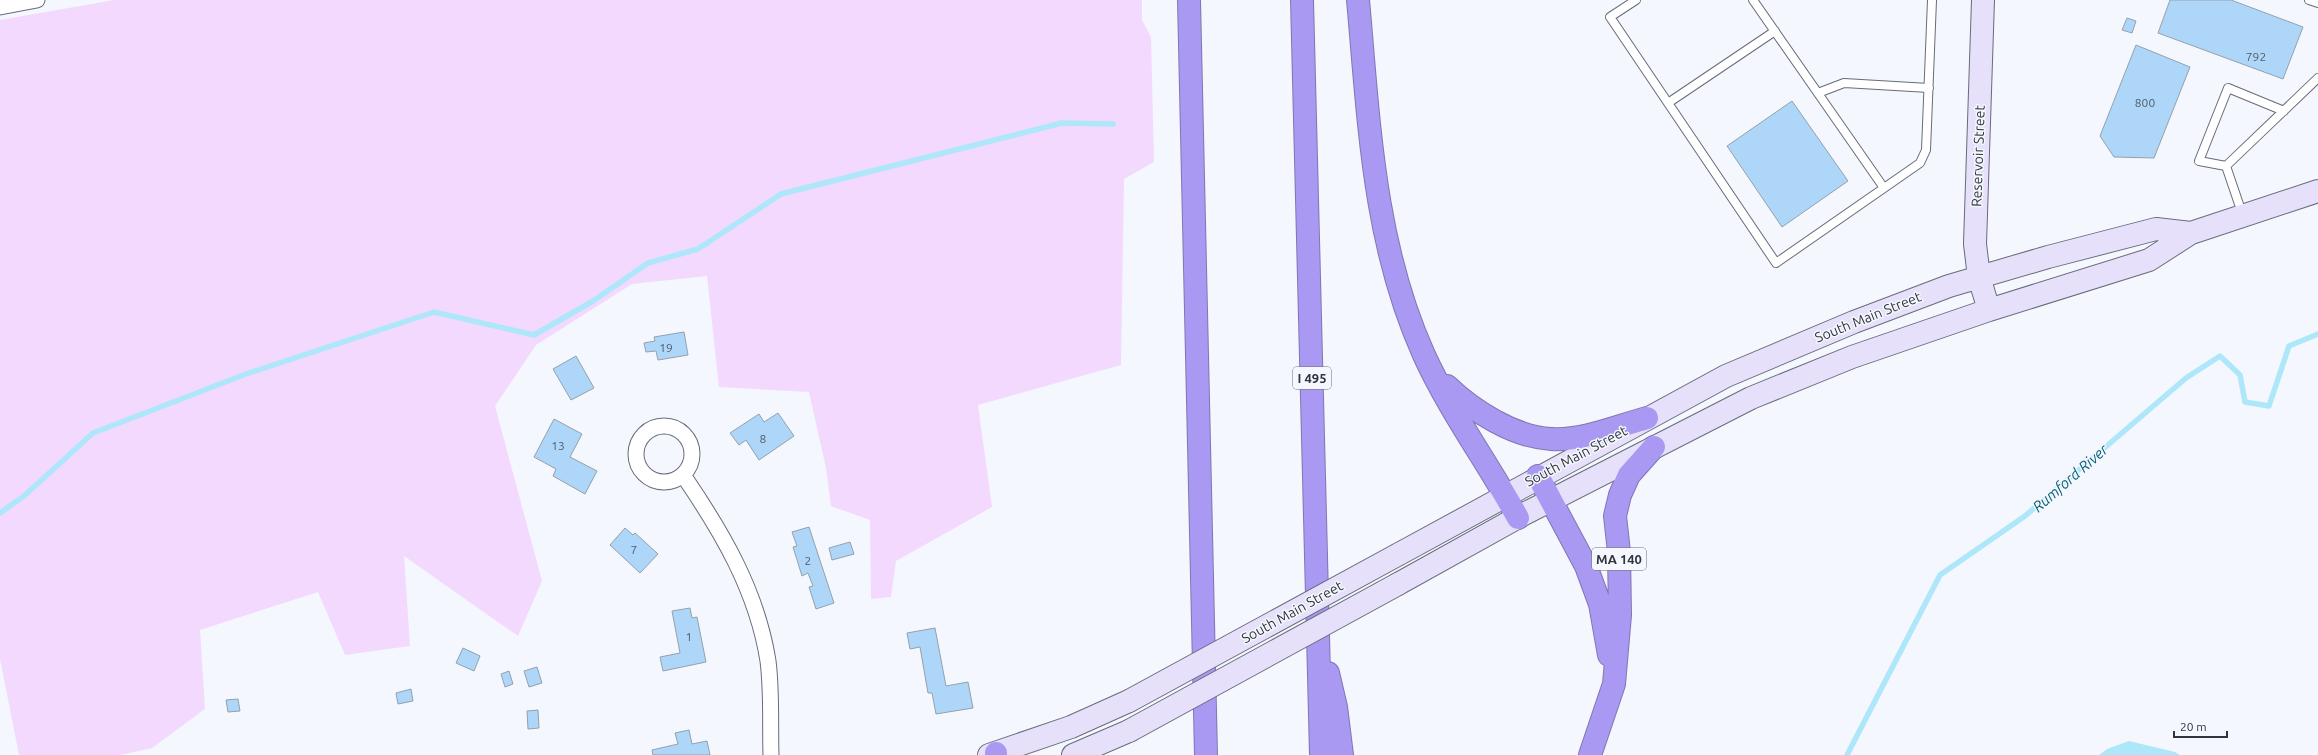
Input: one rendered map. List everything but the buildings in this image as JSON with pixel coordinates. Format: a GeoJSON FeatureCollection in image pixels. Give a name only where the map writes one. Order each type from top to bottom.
{"type":"FeatureCollection","features":[{"type":"Feature","properties":{"kind":"highway"},"geometry":{"type":"LineString","coordinates":[[1189,0],[1206,755]]}},
{"type":"Feature","properties":{"kind":"highway","name":"I 495"},"geometry":{"type":"LineString","coordinates":[[1302,0],[1321,755]]}},
{"type":"Feature","properties":{"kind":"highway"},"geometry":{"type":"LineString","coordinates":[[1358,0],[1376,189],[1388,252],[1404,304],[1433,373],[1444,395],[1505,494],[1518,518]]}},
{"type":"Feature","properties":{"kind":"highway"},"geometry":{"type":"LineString","coordinates":[[1433,373],[1468,406],[1526,434],[1552,439],[1580,436],[1647,418]]}},
{"type":"Feature","properties":{"kind":"highway","name":"MA 140"},"geometry":{"type":"LineString","coordinates":[[1590,755],[1614,684],[1620,615],[1619,552],[1615,516],[1620,496],[1629,476],[1654,447]]}},
{"type":"Feature","properties":{"kind":"highway"},"geometry":{"type":"LineString","coordinates":[[1538,476],[1586,566],[1600,604],[1614,684]]}},
{"type":"Feature","properties":{"kind":"highway"},"geometry":{"type":"LineString","coordinates":[[1318,629],[1336,707],[1342,755]]}},
{"type":"Feature","properties":{"kind":"main road","name":"Reservoir Street"},"geometry":{"type":"LineString","coordinates":[[1983,0],[1976,244],[1979,277],[1988,310]]}},
{"type":"Feature","properties":{"kind":"main road","name":"South Main Street"},"geometry":{"type":"LineString","coordinates":[[1073,755],[1129,731],[1551,500],[1752,398],[1852,357],[1988,310],[2150,260],[2191,233],[2318,191]]}},
{"type":"Feature","properties":{"kind":"main road","name":"South Main Street"},"geometry":{"type":"LineString","coordinates":[[994,754],[1071,727],[1129,701],[1399,554],[1538,476],[1726,376],[1854,322],[1948,286],[2156,229],[2191,233]]}},
{"type":"Feature","properties":{"kind":"street"},"geometry":{"type":"LineString","coordinates":[[0,7],[37,0]]}},
{"type":"Feature","properties":{"kind":"street"},"geometry":{"type":"LineString","coordinates":[[683,475],[734,555],[755,605],[768,662],[770,755]]}},
{"type":"Feature","properties":{"kind":"lane"},"geometry":{"type":"LineString","coordinates":[[1636,0],[1610,17],[1776,263],[1920,163],[1926,150],[1932,0]]}},
{"type":"Feature","properties":{"kind":"lane"},"geometry":{"type":"LineString","coordinates":[[1754,0],[1884,188]]}},
{"type":"Feature","properties":{"kind":"lane"},"geometry":{"type":"LineString","coordinates":[[2309,0],[2318,3]]}},
{"type":"Feature","properties":{"kind":"lane"},"geometry":{"type":"LineString","coordinates":[[1668,103],[1774,30]]}},
{"type":"Feature","properties":{"kind":"lane"},"geometry":{"type":"LineString","coordinates":[[2226,166],[2318,78]]}},
{"type":"Feature","properties":{"kind":"lane"},"geometry":{"type":"LineString","coordinates":[[1818,93],[1844,83],[1929,88]]}},
{"type":"Feature","properties":{"kind":"lane"},"geometry":{"type":"LineString","coordinates":[[2226,166],[2199,161],[2228,88],[2284,111]]}},
{"type":"Feature","properties":{"kind":"lane"},"geometry":{"type":"LineString","coordinates":[[2226,166],[2243,216]]}},
{"type":"Feature","properties":{"kind":"shaded area"},"geometry":{"type":"Polygon","coordinates":[[[114,0],[1142,0],[1142,20],[1151,37],[1154,162],[1124,179],[1121,365],[978,405],[992,507],[896,561],[891,597],[871,599],[870,520],[831,506],[826,468],[809,392],[719,387],[707,276],[632,284],[536,345],[495,406],[542,581],[518,636],[404,556],[410,646],[345,655],[318,592],[200,630],[205,709],[152,748],[120,755],[19,755],[0,659],[0,20],[114,0]]]}},
{"type":"Feature","properties":{"kind":"water"},"geometry":{"type":"Polygon","coordinates":[[[2129,741],[2175,752],[2180,755],[2099,755],[2107,749],[2129,741]]]}},
{"type":"Feature","properties":{"kind":"waterway"},"geometry":{"type":"LineString","coordinates":[[0,513],[24,496],[93,433],[246,374],[434,312],[534,335],[593,301],[648,263],[698,249],[781,194],[1062,123],[1113,124]]}},
{"type":"Feature","properties":{"kind":"waterway","name":"Rumford River"},"geometry":{"type":"LineString","coordinates":[[1847,755],[1940,575],[2025,516],[2186,378],[2220,356],[2240,375],[2245,402],[2269,406],[2289,346],[2318,334]]}}]}
